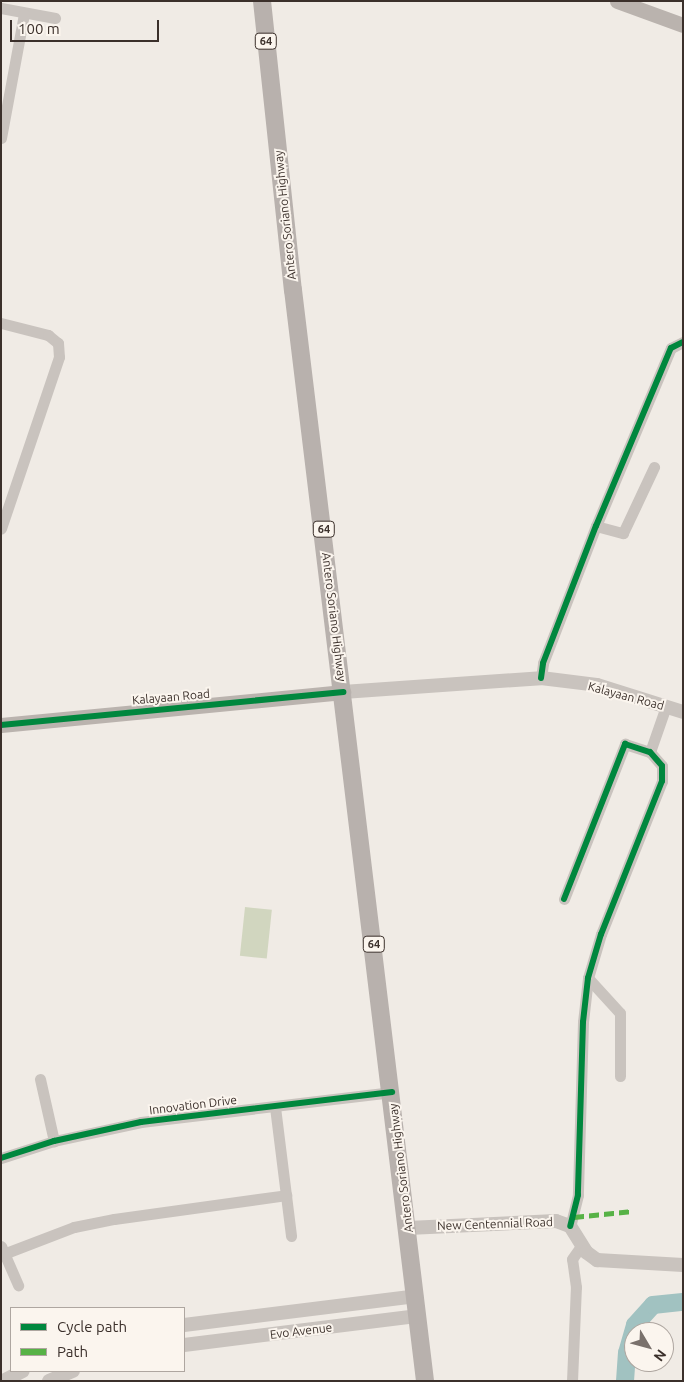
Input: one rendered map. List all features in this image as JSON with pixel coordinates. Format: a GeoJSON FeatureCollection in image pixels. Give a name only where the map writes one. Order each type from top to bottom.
{"type":"FeatureCollection","features":[{"type":"Feature","properties":{"kind":"main road","name":"Antero Soriano Highway"},"geometry":{"type":"LineString","coordinates":[[262,1],[425,1381]]}},
{"type":"Feature","properties":{"kind":"main road"},"geometry":{"type":"LineString","coordinates":[[617,1],[683,26]]}},
{"type":"Feature","properties":{"kind":"main road","name":"Kalayaan Road"},"geometry":{"type":"LineString","coordinates":[[1,725],[343,692]]}},
{"type":"Feature","properties":{"kind":"street"},"geometry":{"type":"LineString","coordinates":[[1,8],[24,14],[55,18]]}},
{"type":"Feature","properties":{"kind":"street"},"geometry":{"type":"LineString","coordinates":[[1,138],[24,14]]}},
{"type":"Feature","properties":{"kind":"street"},"geometry":{"type":"LineString","coordinates":[[1,323],[48,336],[58,343],[59,357],[2,524]]}},
{"type":"Feature","properties":{"kind":"street"},"geometry":{"type":"LineString","coordinates":[[541,678],[543,663],[596,526],[671,348],[683,342]]}},
{"type":"Feature","properties":{"kind":"street"},"geometry":{"type":"LineString","coordinates":[[596,526],[623,533],[654,467]]}},
{"type":"Feature","properties":{"kind":"street","name":"Kalayaan Road"},"geometry":{"type":"LineString","coordinates":[[343,692],[541,678],[597,686],[683,712]]}},
{"type":"Feature","properties":{"kind":"street"},"geometry":{"type":"LineString","coordinates":[[650,752],[666,706]]}},
{"type":"Feature","properties":{"kind":"street"},"geometry":{"type":"LineString","coordinates":[[564,899],[625,744],[650,752],[662,766],[662,781],[601,934],[588,978],[583,1022],[578,1195],[570,1226]]}},
{"type":"Feature","properties":{"kind":"street"},"geometry":{"type":"LineString","coordinates":[[588,978],[620,1013],[620,1076]]}},
{"type":"Feature","properties":{"kind":"street"},"geometry":{"type":"LineString","coordinates":[[40,1079],[54,1141]]}},
{"type":"Feature","properties":{"kind":"street","name":"Innovation Drive"},"geometry":{"type":"LineString","coordinates":[[1,1158],[54,1141],[141,1122],[392,1092]]}},
{"type":"Feature","properties":{"kind":"street"},"geometry":{"type":"LineString","coordinates":[[275,1106],[291,1236]]}},
{"type":"Feature","properties":{"kind":"street"},"geometry":{"type":"LineString","coordinates":[[18,1285],[4,1249],[74,1227],[114,1219],[286,1195]]}},
{"type":"Feature","properties":{"kind":"street","name":"New Centennial Road"},"geometry":{"type":"LineString","coordinates":[[408,1228],[548,1220],[570,1226],[591,1257],[605,1263],[683,1265]]}},
{"type":"Feature","properties":{"kind":"street"},"geometry":{"type":"LineString","coordinates":[[572,1381],[576,1287],[572,1259],[582,1246]]}},
{"type":"Feature","properties":{"kind":"street","name":"Evo Avenue"},"geometry":{"type":"LineString","coordinates":[[185,1325],[416,1296]]}},
{"type":"Feature","properties":{"kind":"street","name":"Evo Avenue"},"geometry":{"type":"LineString","coordinates":[[185,1345],[418,1316]]}},
{"type":"Feature","properties":{"kind":"street"},"geometry":{"type":"LineString","coordinates":[[3,1381],[21,1372]]}},
{"type":"Feature","properties":{"kind":"street"},"geometry":{"type":"LineString","coordinates":[[49,1381],[71,1372]]}},
{"type":"Feature","properties":{"kind":"green space"},"geometry":{"type":"Polygon","coordinates":[[[245,907],[272,910],[267,959],[240,956],[245,907]]]}},
{"type":"Feature","properties":{"kind":"waterway"},"geometry":{"type":"LineString","coordinates":[[625,1381],[627,1353],[635,1325],[653,1305],[683,1302]]}},
{"type":"Feature","properties":{"kind":"marked path"},"geometry":{"type":"LineString","coordinates":[[574,1217],[633,1211]]}},
{"type":"Feature","properties":{"kind":"cycle path"},"geometry":{"type":"LineString","coordinates":[[541,678],[543,663],[596,526],[671,348],[683,342]]}},
{"type":"Feature","properties":{"kind":"cycle path"},"geometry":{"type":"LineString","coordinates":[[1,725],[343,692]]}},
{"type":"Feature","properties":{"kind":"cycle path"},"geometry":{"type":"LineString","coordinates":[[564,899],[625,744],[650,752],[662,766],[662,781],[601,934],[588,978],[583,1022],[578,1195],[570,1226]]}},
{"type":"Feature","properties":{"kind":"cycle path"},"geometry":{"type":"LineString","coordinates":[[1,1158],[54,1141],[141,1122],[392,1092]]}}]}
